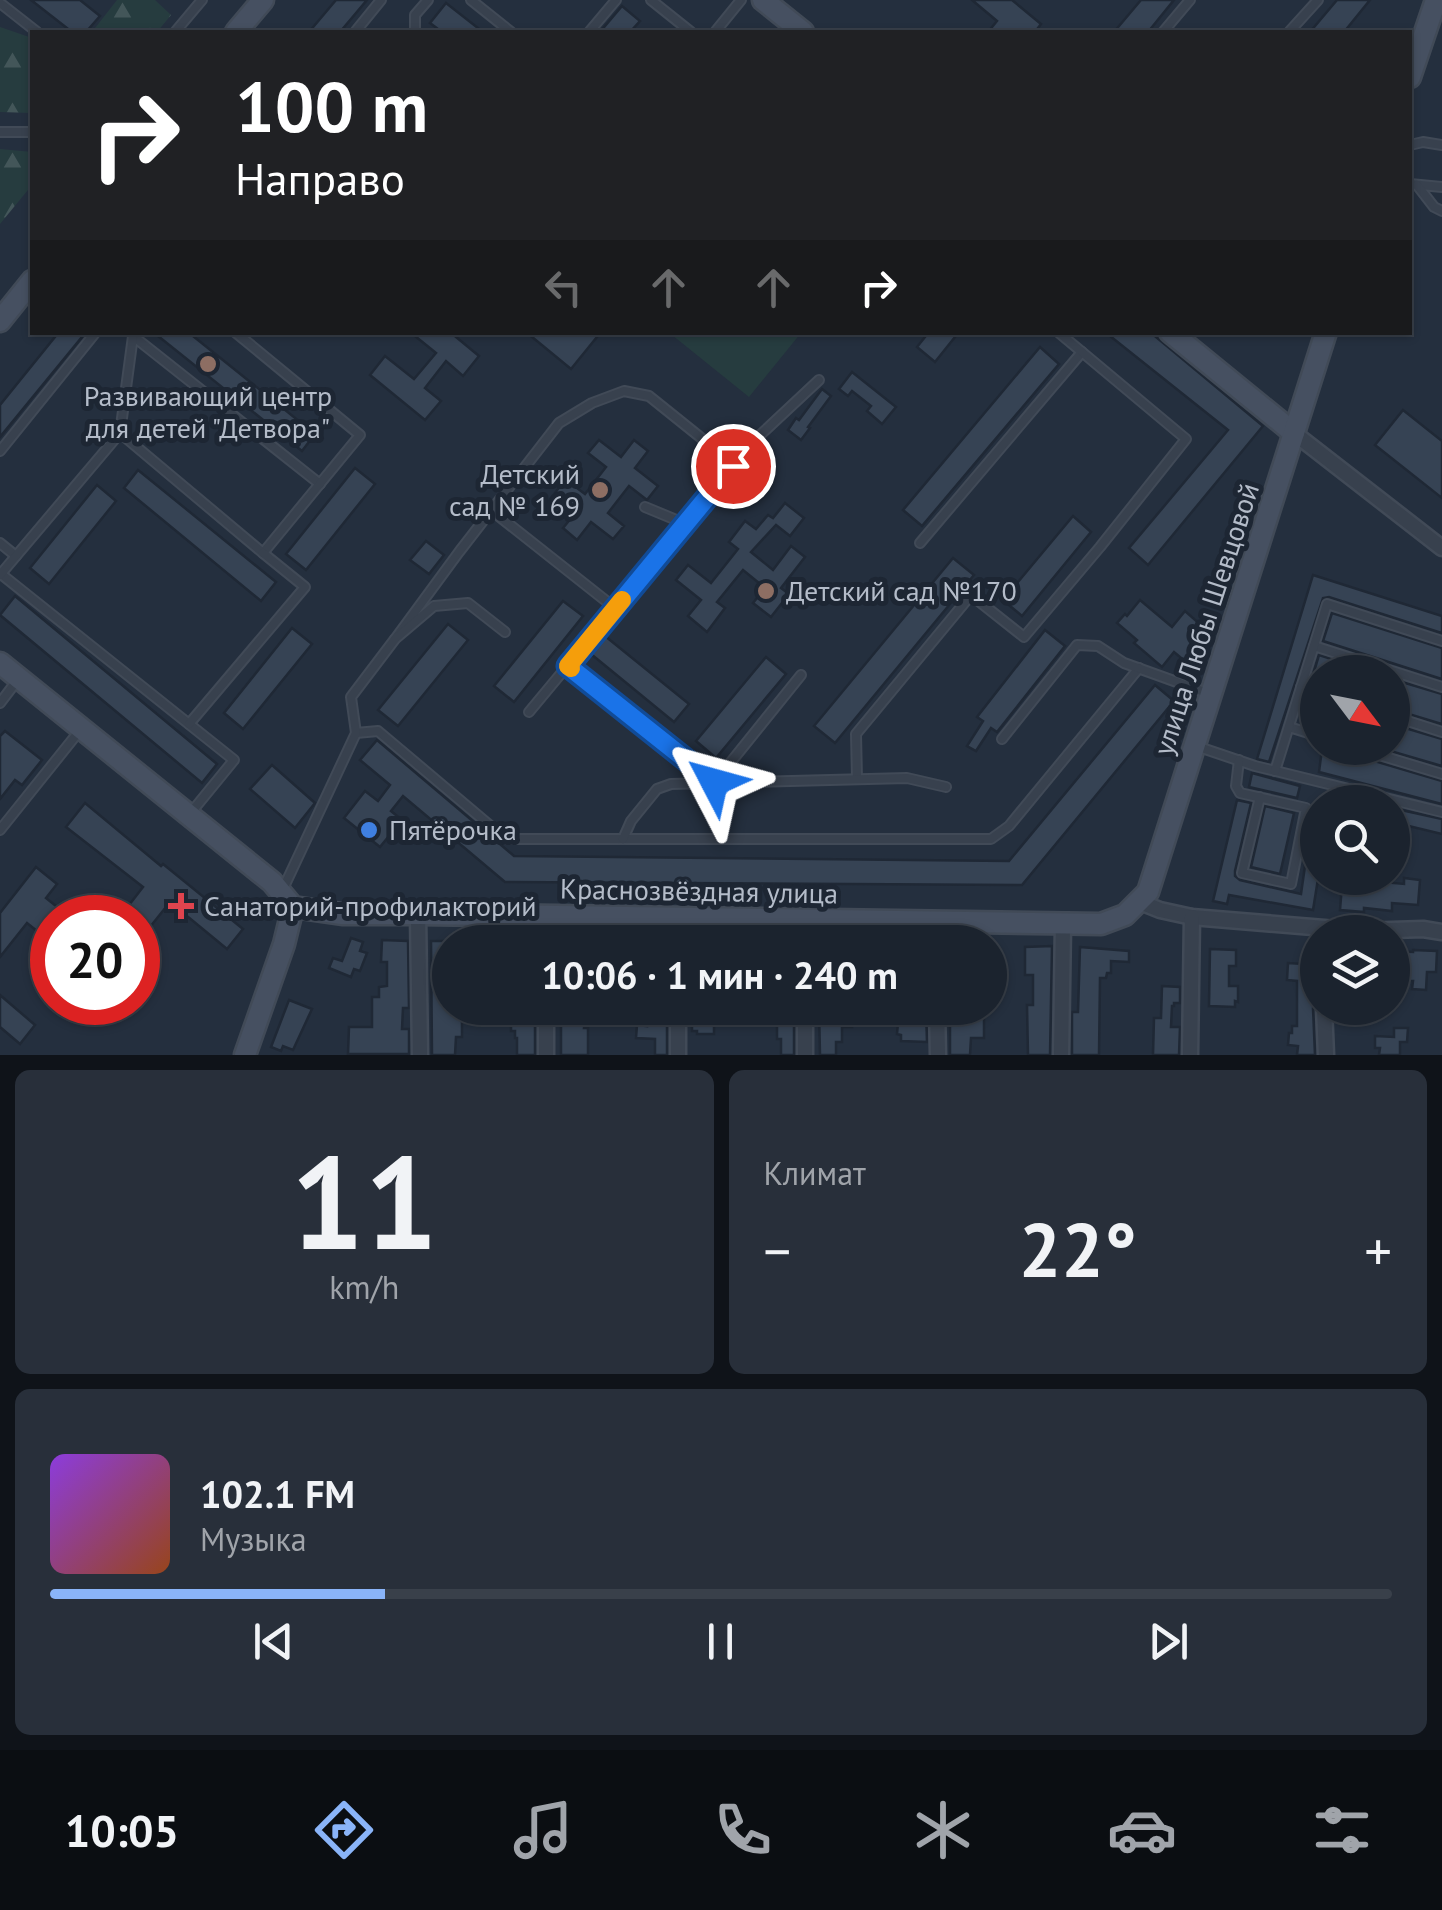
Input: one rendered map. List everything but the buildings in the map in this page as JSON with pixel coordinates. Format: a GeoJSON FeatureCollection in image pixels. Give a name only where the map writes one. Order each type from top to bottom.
{"type":"FeatureCollection","features":[{"type":"Feature","properties":{"kind":"street"},"geometry":{"type":"LineString","coordinates":[[238,30],[263,0]]}},
{"type":"Feature","properties":{"kind":"street"},"geometry":{"type":"LineString","coordinates":[[763,0],[800,30]]}},
{"type":"Feature","properties":{"kind":"street"},"geometry":{"type":"LineString","coordinates":[[1412,71],[1436,0]]}},
{"type":"Feature","properties":{"kind":"street"},"geometry":{"type":"LineString","coordinates":[[0,321],[30,284]]}},
{"type":"Feature","properties":{"kind":"street"},"geometry":{"type":"LineString","coordinates":[[1174,335],[1442,548]]}},
{"type":"Feature","properties":{"kind":"street","name":"улица Любы Шевцовой"},"geometry":{"type":"LineString","coordinates":[[1133,909],[1148,892],[1325,335]]}},
{"type":"Feature","properties":{"kind":"street"},"geometry":{"type":"LineString","coordinates":[[0,663],[272,882],[288,900],[284,944],[246,1055]]}},
{"type":"Feature","properties":{"kind":"street","name":"Краснозвёздная улица"},"geometry":{"type":"LineString","coordinates":[[288,900],[342,914],[804,920],[859,925]]}},
{"type":"Feature","properties":{"kind":"street"},"geometry":{"type":"LineString","coordinates":[[1133,909],[1300,927]]}},
{"type":"Feature","properties":{"kind":"street","name":"Краснозвёздная улица"},"geometry":{"type":"LineString","coordinates":[[1007,928],[1101,924],[1133,909]]}},
{"type":"Feature","properties":{"kind":"street"},"geometry":{"type":"LineString","coordinates":[[418,914],[420,1055]]}},
{"type":"Feature","properties":{"kind":"street"},"geometry":{"type":"LineString","coordinates":[[546,916],[546,925]]}},
{"type":"Feature","properties":{"kind":"street"},"geometry":{"type":"LineString","coordinates":[[1190,1055],[1192,917]]}},
{"type":"Feature","properties":{"kind":"street"},"geometry":{"type":"LineString","coordinates":[[677,918],[677,925]]}},
{"type":"Feature","properties":{"kind":"street"},"geometry":{"type":"LineString","coordinates":[[804,920],[804,925]]}},
{"type":"Feature","properties":{"kind":"street"},"geometry":{"type":"LineString","coordinates":[[1061,1055],[1063,925]]}},
{"type":"Feature","properties":{"kind":"street"},"geometry":{"type":"LineString","coordinates":[[1410,929],[1442,932]]}},
{"type":"Feature","properties":{"kind":"street"},"geometry":{"type":"LineString","coordinates":[[546,1025],[546,1055]]}},
{"type":"Feature","properties":{"kind":"street"},"geometry":{"type":"LineString","coordinates":[[678,1025],[678,1055]]}},
{"type":"Feature","properties":{"kind":"street"},"geometry":{"type":"LineString","coordinates":[[805,1025],[805,1055]]}},
{"type":"Feature","properties":{"kind":"street"},"geometry":{"type":"LineString","coordinates":[[937,1025],[938,1055]]}},
{"type":"Feature","properties":{"kind":"street"},"geometry":{"type":"LineString","coordinates":[[1325,1025],[1326,1055]]}},
{"type":"Feature","properties":{"kind":"lane"},"geometry":{"type":"LineString","coordinates":[[177,30],[202,0]]}},
{"type":"Feature","properties":{"kind":"lane"},"geometry":{"type":"LineString","coordinates":[[357,30],[381,0]]}},
{"type":"Feature","properties":{"kind":"lane"},"geometry":{"type":"LineString","coordinates":[[416,30],[415,16],[428,0]]}},
{"type":"Feature","properties":{"kind":"lane"},"geometry":{"type":"LineString","coordinates":[[472,0],[510,30]]}},
{"type":"Feature","properties":{"kind":"lane"},"geometry":{"type":"LineString","coordinates":[[592,30],[616,0]]}},
{"type":"Feature","properties":{"kind":"lane"},"geometry":{"type":"LineString","coordinates":[[651,0],[688,30]]}},
{"type":"Feature","properties":{"kind":"lane"},"geometry":{"type":"LineString","coordinates":[[716,30],[741,0]]}},
{"type":"Feature","properties":{"kind":"lane"},"geometry":{"type":"LineString","coordinates":[[1164,30],[1190,0]]}},
{"type":"Feature","properties":{"kind":"lane"},"geometry":{"type":"LineString","coordinates":[[1292,30],[1318,0]]}},
{"type":"Feature","properties":{"kind":"lane"},"geometry":{"type":"LineString","coordinates":[[0,2],[35,30]]}},
{"type":"Feature","properties":{"kind":"lane"},"geometry":{"type":"LineString","coordinates":[[0,132],[30,132]]}},
{"type":"Feature","properties":{"kind":"lane"},"geometry":{"type":"LineString","coordinates":[[1412,145],[1442,144]]}},
{"type":"Feature","properties":{"kind":"lane"},"geometry":{"type":"LineString","coordinates":[[1413,185],[1442,187]]}},
{"type":"Feature","properties":{"kind":"lane"},"geometry":{"type":"LineString","coordinates":[[1413,185],[1442,211]]}},
{"type":"Feature","properties":{"kind":"lane"},"geometry":{"type":"LineString","coordinates":[[0,451],[94,335]]}},
{"type":"Feature","properties":{"kind":"lane"},"geometry":{"type":"LineString","coordinates":[[134,335],[120,433],[0,575],[234,760],[189,815]]}},
{"type":"Feature","properties":{"kind":"lane"},"geometry":{"type":"LineString","coordinates":[[135,335],[320,484]]}},
{"type":"Feature","properties":{"kind":"lane"},"geometry":{"type":"LineString","coordinates":[[239,335],[360,435],[263,552]]}},
{"type":"Feature","properties":{"kind":"lane"},"geometry":{"type":"LineString","coordinates":[[857,779],[856,734],[972,594],[1024,637],[1186,439],[1062,335]]}},
{"type":"Feature","properties":{"kind":"lane"},"geometry":{"type":"LineString","coordinates":[[920,543],[1082,352]]}},
{"type":"Feature","properties":{"kind":"lane"},"geometry":{"type":"LineString","coordinates":[[529,712],[757,438],[820,380]]}},
{"type":"Feature","properties":{"kind":"lane"},"geometry":{"type":"LineString","coordinates":[[288,900],[356,733],[351,697],[559,423],[592,403],[624,391],[649,396],[706,441],[730,452]]}},
{"type":"Feature","properties":{"kind":"lane"},"geometry":{"type":"LineString","coordinates":[[120,433],[305,587],[189,724]]}},
{"type":"Feature","properties":{"kind":"lane"},"geometry":{"type":"LineString","coordinates":[[644,507],[686,524]]}},
{"type":"Feature","properties":{"kind":"lane"},"geometry":{"type":"LineString","coordinates":[[491,510],[615,608]]}},
{"type":"Feature","properties":{"kind":"lane"},"geometry":{"type":"LineString","coordinates":[[0,542],[16,556]]}},
{"type":"Feature","properties":{"kind":"lane"},"geometry":{"type":"LineString","coordinates":[[395,639],[434,606],[468,603],[505,632]]}},
{"type":"Feature","properties":{"kind":"lane"},"geometry":{"type":"LineString","coordinates":[[1311,655],[1327,604],[1442,642]]}},
{"type":"Feature","properties":{"kind":"lane"},"geometry":{"type":"LineString","coordinates":[[1002,739],[1077,645],[1098,646],[1138,668],[1210,694]]}},
{"type":"Feature","properties":{"kind":"lane"},"geometry":{"type":"LineString","coordinates":[[1314,646],[1442,687]]}},
{"type":"Feature","properties":{"kind":"lane"},"geometry":{"type":"LineString","coordinates":[[568,666],[714,782]]}},
{"type":"Feature","properties":{"kind":"lane"},"geometry":{"type":"LineString","coordinates":[[356,733],[378,731],[506,839],[990,839],[1009,826],[1138,668]]}},
{"type":"Feature","properties":{"kind":"lane"},"geometry":{"type":"LineString","coordinates":[[714,782],[802,675]]}},
{"type":"Feature","properties":{"kind":"lane"},"geometry":{"type":"LineString","coordinates":[[0,703],[19,678]]}},
{"type":"Feature","properties":{"kind":"lane"},"geometry":{"type":"LineString","coordinates":[[1275,771],[1300,690]]}},
{"type":"Feature","properties":{"kind":"lane"},"geometry":{"type":"LineString","coordinates":[[1410,722],[1442,732]]}},
{"type":"Feature","properties":{"kind":"lane"},"geometry":{"type":"LineString","coordinates":[[1289,727],[1300,730]]}},
{"type":"Feature","properties":{"kind":"lane"},"geometry":{"type":"LineString","coordinates":[[0,830],[81,729]]}},
{"type":"Feature","properties":{"kind":"lane"},"geometry":{"type":"LineString","coordinates":[[1195,745],[1275,771],[1442,812]]}},
{"type":"Feature","properties":{"kind":"lane"},"geometry":{"type":"LineString","coordinates":[[1239,760],[1236,786],[1240,793],[1306,808],[1291,884],[1242,873],[1260,798]]}},
{"type":"Feature","properties":{"kind":"lane"},"geometry":{"type":"LineString","coordinates":[[1410,764],[1442,774]]}},
{"type":"Feature","properties":{"kind":"lane"},"geometry":{"type":"LineString","coordinates":[[623,839],[656,789],[671,784],[907,778],[946,787]]}},
{"type":"Feature","properties":{"kind":"green space"},"geometry":{"type":"Polygon","coordinates":[[[117,0],[155,0],[171,15],[159,30],[94,30],[117,0]]]}},
{"type":"Feature","properties":{"kind":"green space"},"geometry":{"type":"Polygon","coordinates":[[[0,27],[30,37],[30,113],[0,112],[0,27]]]}},
{"type":"Feature","properties":{"kind":"green space"},"geometry":{"type":"Polygon","coordinates":[[[0,149],[30,152],[30,187],[0,224],[0,149]]]}},
{"type":"Feature","properties":{"kind":"green space"},"geometry":{"type":"Polygon","coordinates":[[[672,335],[799,335],[749,397],[672,335]]]}},
{"type":"Feature","properties":{"kind":"slow traffic"},"geometry":{"type":"LineString","coordinates":[[571,668],[568,666],[622,600]]}},
{"type":"Feature","properties":{"kind":"place","name":"Развивающий центр для детей \"Детвора\""},"geometry":{"type":"Point","coordinates":[208,364]}},
{"type":"Feature","properties":{"kind":"place","name":"Детский сад № 169"},"geometry":{"type":"Point","coordinates":[600,490]}},
{"type":"Feature","properties":{"kind":"place","name":"Детский сад №170"},"geometry":{"type":"Point","coordinates":[766,591]}},
{"type":"Feature","properties":{"kind":"place","name":"Пятёрочка"},"geometry":{"type":"Point","coordinates":[369,830]}},
{"type":"Feature","properties":{"kind":"place","name":"Cанаторий-профилакторий"},"geometry":{"type":"Point","coordinates":[181,906]}},
{"type":"Feature","properties":{"kind":"route"},"geometry":{"type":"LineString","coordinates":[[714,782],[568,666],[733,466]]}}]}
